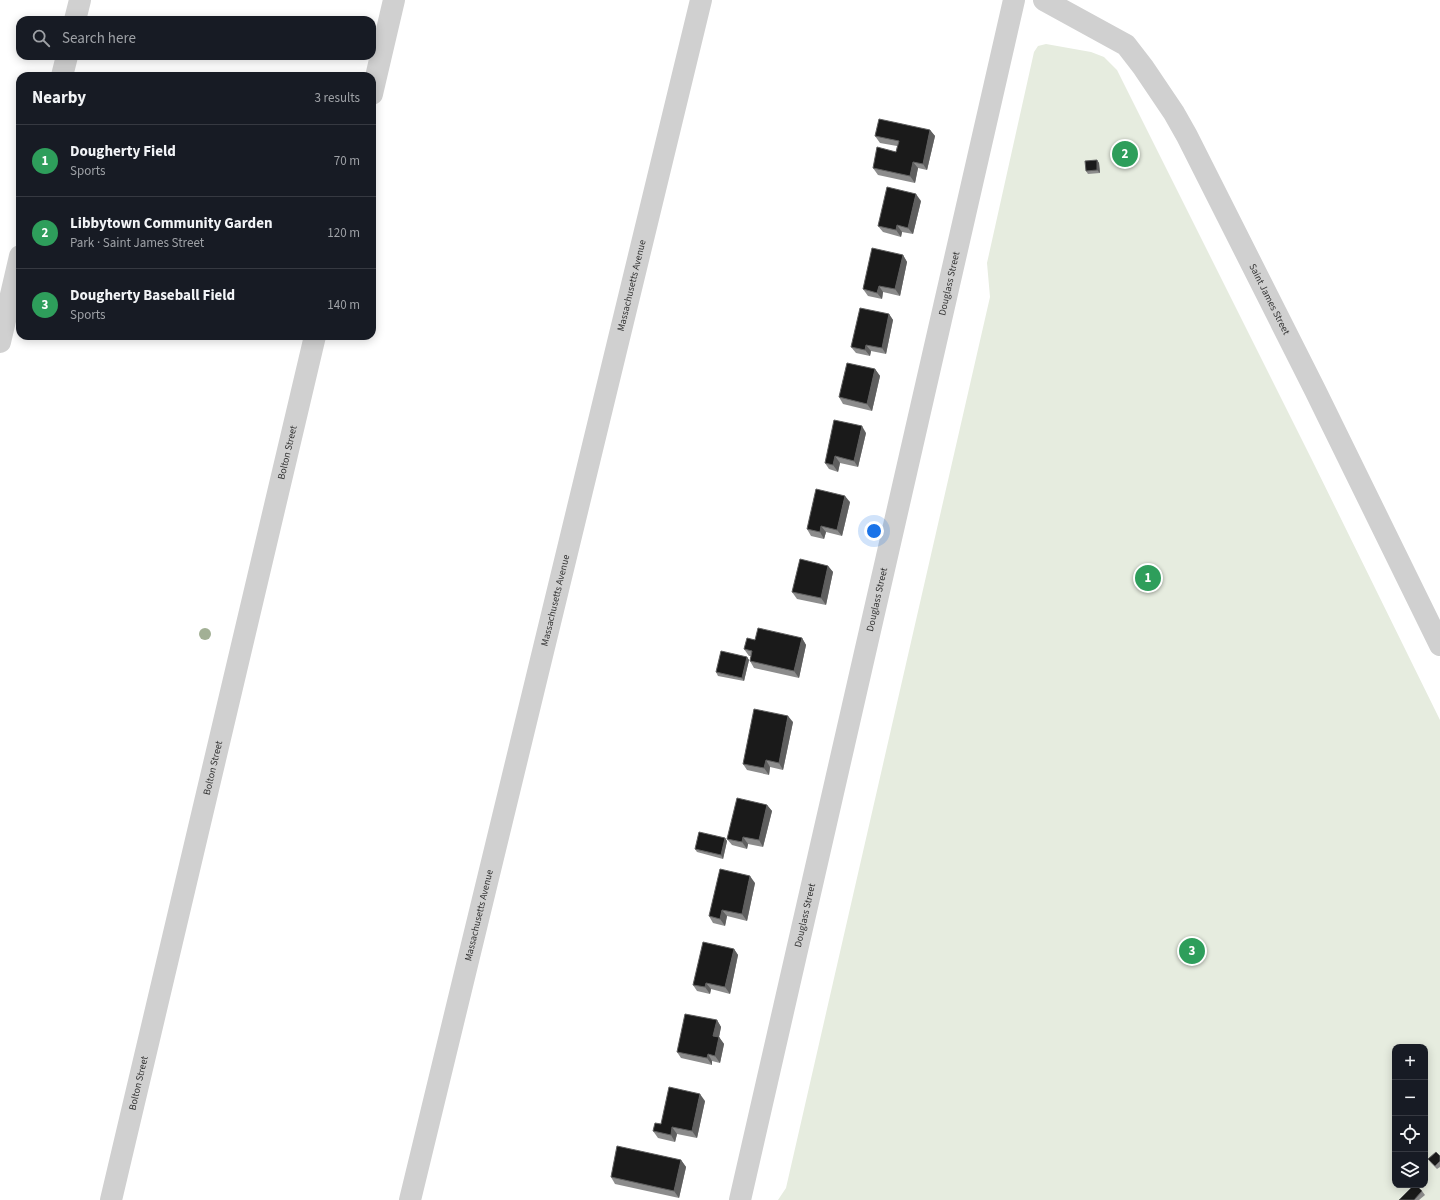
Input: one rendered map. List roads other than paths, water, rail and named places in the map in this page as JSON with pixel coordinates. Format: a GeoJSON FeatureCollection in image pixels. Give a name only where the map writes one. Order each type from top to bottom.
{"type":"FeatureCollection","features":[{"type":"Feature","properties":{"kind":"street"},"geometry":{"type":"LineString","coordinates":[[76,16],[80,0]]}},
{"type":"Feature","properties":{"kind":"street"},"geometry":{"type":"LineString","coordinates":[[376,77],[394,0]]}},
{"type":"Feature","properties":{"kind":"street","name":"Massachusetts Avenue"},"geometry":{"type":"LineString","coordinates":[[410,1200],[701,0]]}},
{"type":"Feature","properties":{"kind":"street","name":"Douglass Street"},"geometry":{"type":"LineString","coordinates":[[740,1200],[1014,0]]}},
{"type":"Feature","properties":{"kind":"street","name":"Saint James Street"},"geometry":{"type":"LineString","coordinates":[[1044,0],[1126,45],[1143,67],[1174,113],[1311,382],[1440,645]]}},
{"type":"Feature","properties":{"kind":"street"},"geometry":{"type":"LineString","coordinates":[[63,72],[66,60]]}},
{"type":"Feature","properties":{"kind":"street"},"geometry":{"type":"LineString","coordinates":[[0,342],[16,273]]}},
{"type":"Feature","properties":{"kind":"street","name":"Bolton Street"},"geometry":{"type":"LineString","coordinates":[[111,1200],[314,340]]}},
{"type":"Feature","properties":{"kind":"place","name":"Libbytown Community Garden"},"geometry":{"type":"Point","coordinates":[1125,154]}},
{"type":"Feature","properties":{"kind":"place","name":"Dougherty Field"},"geometry":{"type":"Point","coordinates":[1148,578]}},
{"type":"Feature","properties":{"kind":"place","name":"Dougherty Baseball Field"},"geometry":{"type":"Point","coordinates":[1192,951]}}]}
